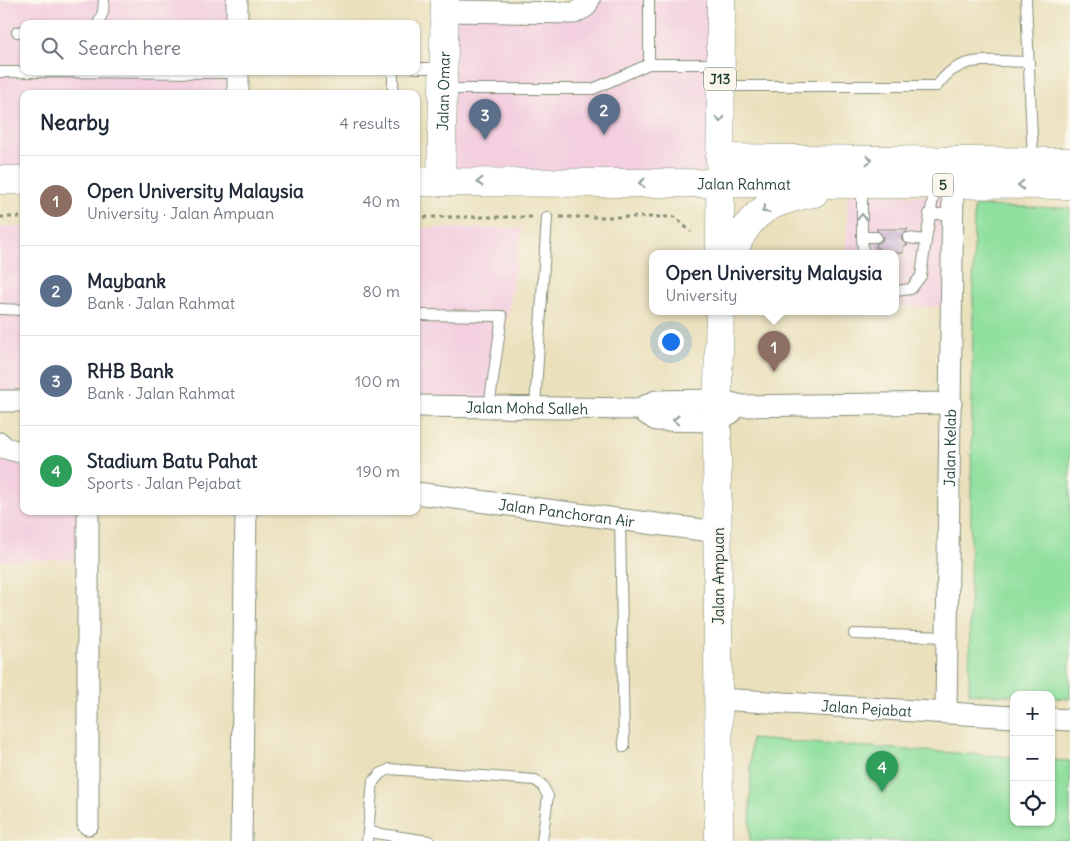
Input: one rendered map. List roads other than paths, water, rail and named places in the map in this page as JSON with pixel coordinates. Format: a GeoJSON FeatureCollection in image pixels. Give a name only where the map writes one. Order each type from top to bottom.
{"type":"FeatureCollection","features":[{"type":"Feature","properties":{"kind":"main road","name":"J13"},"geometry":{"type":"LineString","coordinates":[[720,170],[721,0]]}},
{"type":"Feature","properties":{"kind":"main road","name":"Jalan Omar"},"geometry":{"type":"LineString","coordinates":[[429,182],[444,79],[445,5]]}},
{"type":"Feature","properties":{"kind":"main road","name":"Jalan Rahmat"},"geometry":{"type":"LineString","coordinates":[[429,182],[720,170],[1070,162]]}},
{"type":"Feature","properties":{"kind":"main road","name":"Jalan Rahmat"},"geometry":{"type":"LineString","coordinates":[[720,170],[862,184],[1070,185]]}},
{"type":"Feature","properties":{"kind":"main road"},"geometry":{"type":"LineString","coordinates":[[720,170],[720,250]]}},
{"type":"Feature","properties":{"kind":"main road"},"geometry":{"type":"LineString","coordinates":[[0,180],[20,180]]}},
{"type":"Feature","properties":{"kind":"main road"},"geometry":{"type":"LineString","coordinates":[[734,250],[742,231],[759,214],[783,199],[862,184]]}},
{"type":"Feature","properties":{"kind":"main road","name":"Jalan Ampuan"},"geometry":{"type":"LineString","coordinates":[[720,315],[725,409],[718,532],[720,841]]}},
{"type":"Feature","properties":{"kind":"street"},"geometry":{"type":"LineString","coordinates":[[237,0],[237,20]]}},
{"type":"Feature","properties":{"kind":"street"},"geometry":{"type":"LineString","coordinates":[[445,5],[574,13],[585,7],[589,0]]}},
{"type":"Feature","properties":{"kind":"street","name":"Jalan Kelab"},"geometry":{"type":"LineString","coordinates":[[944,185],[952,214],[946,712]]}},
{"type":"Feature","properties":{"kind":"street"},"geometry":{"type":"LineString","coordinates":[[0,401],[20,401]]}},
{"type":"Feature","properties":{"kind":"street"},"geometry":{"type":"LineString","coordinates":[[725,409],[951,403]]}},
{"type":"Feature","properties":{"kind":"street","name":"Jalan Mohd Salleh"},"geometry":{"type":"LineString","coordinates":[[420,406],[639,409],[656,420],[725,409]]}},
{"type":"Feature","properties":{"kind":"street"},"geometry":{"type":"LineString","coordinates":[[0,443],[5,448],[20,452]]}},
{"type":"Feature","properties":{"kind":"street","name":"Jalan Panchoran Air"},"geometry":{"type":"LineString","coordinates":[[420,493],[718,532]]}},
{"type":"Feature","properties":{"kind":"street"},"geometry":{"type":"LineString","coordinates":[[88,515],[88,824]]}},
{"type":"Feature","properties":{"kind":"street"},"geometry":{"type":"LineString","coordinates":[[241,841],[246,515]]}},
{"type":"Feature","properties":{"kind":"street","name":"Jalan Pejabat"},"geometry":{"type":"LineString","coordinates":[[719,698],[1010,717]]}},
{"type":"Feature","properties":{"kind":"street"},"geometry":{"type":"LineString","coordinates":[[1055,719],[1070,720]]}},
{"type":"Feature","properties":{"kind":"lane"},"geometry":{"type":"LineString","coordinates":[[100,20],[104,12],[104,0]]}},
{"type":"Feature","properties":{"kind":"lane"},"geometry":{"type":"LineString","coordinates":[[649,0],[649,64]]}},
{"type":"Feature","properties":{"kind":"lane"},"geometry":{"type":"LineString","coordinates":[[1026,0],[1033,162]]}},
{"type":"Feature","properties":{"kind":"lane"},"geometry":{"type":"LineString","coordinates":[[420,70],[444,79],[593,88],[649,64],[720,75],[937,86],[946,73],[965,62],[1029,62]]}},
{"type":"Feature","properties":{"kind":"lane"},"geometry":{"type":"LineString","coordinates":[[0,72],[20,73]]}},
{"type":"Feature","properties":{"kind":"lane"},"geometry":{"type":"LineString","coordinates":[[102,75],[238,79]]}},
{"type":"Feature","properties":{"kind":"lane"},"geometry":{"type":"LineString","coordinates":[[393,75],[393,90]]}},
{"type":"Feature","properties":{"kind":"lane"},"geometry":{"type":"LineString","coordinates":[[862,184],[863,250]]}},
{"type":"Feature","properties":{"kind":"lane"},"geometry":{"type":"LineString","coordinates":[[899,290],[911,289],[921,276],[930,214],[944,185]]}},
{"type":"Feature","properties":{"kind":"lane"},"geometry":{"type":"LineString","coordinates":[[930,214],[952,214]]}},
{"type":"Feature","properties":{"kind":"lane"},"geometry":{"type":"LineString","coordinates":[[535,407],[547,217]]}},
{"type":"Feature","properties":{"kind":"lane"},"geometry":{"type":"LineString","coordinates":[[862,237],[876,237]]}},
{"type":"Feature","properties":{"kind":"lane"},"geometry":{"type":"LineString","coordinates":[[908,238],[926,240]]}},
{"type":"Feature","properties":{"kind":"lane"},"geometry":{"type":"LineString","coordinates":[[0,310],[20,310]]}},
{"type":"Feature","properties":{"kind":"lane"},"geometry":{"type":"LineString","coordinates":[[420,315],[502,316],[489,407]]}},
{"type":"Feature","properties":{"kind":"lane"},"geometry":{"type":"LineString","coordinates":[[620,518],[624,747]]}},
{"type":"Feature","properties":{"kind":"lane"},"geometry":{"type":"LineString","coordinates":[[854,634],[948,637]]}},
{"type":"Feature","properties":{"kind":"lane"},"geometry":{"type":"LineString","coordinates":[[429,841],[367,836],[373,782],[380,774],[390,769],[535,780],[542,785],[548,796],[542,841]]}},
{"type":"Feature","properties":{"kind":"place","name":"Maybank"},"geometry":{"type":"Point","coordinates":[604,135]}},
{"type":"Feature","properties":{"kind":"place","name":"RHB Bank"},"geometry":{"type":"Point","coordinates":[485,140]}},
{"type":"Feature","properties":{"kind":"place","name":"Open University Malaysia"},"geometry":{"type":"Point","coordinates":[774,372]}},
{"type":"Feature","properties":{"kind":"place","name":"Stadium Batu Pahat"},"geometry":{"type":"Point","coordinates":[882,792]}}]}
